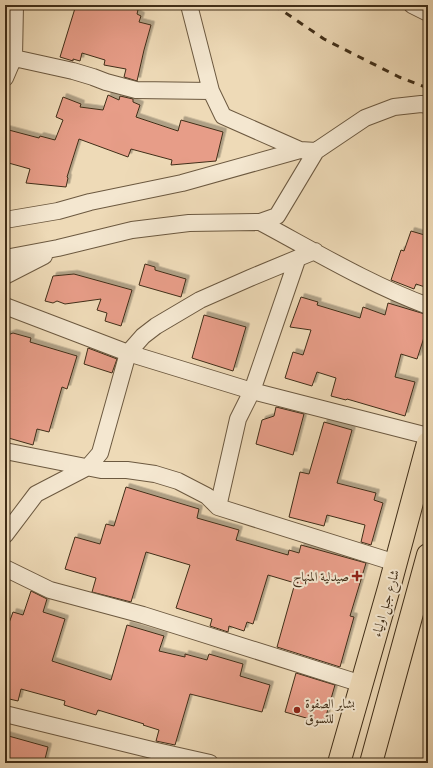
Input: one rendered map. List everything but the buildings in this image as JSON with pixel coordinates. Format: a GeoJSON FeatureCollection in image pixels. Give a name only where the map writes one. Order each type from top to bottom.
{"type":"FeatureCollection","features":[{"type":"Feature","properties":{"kind":"highway","name":"شارع جبل اولياء"},"geometry":{"type":"LineString","coordinates":[[339,763],[396,563],[428,443]]}},
{"type":"Feature","properties":{"kind":"highway"},"geometry":{"type":"LineString","coordinates":[[371,763],[428,555]]}},
{"type":"Feature","properties":{"kind":"street"},"geometry":{"type":"LineString","coordinates":[[5,78],[15,5]]}},
{"type":"Feature","properties":{"kind":"street"},"geometry":{"type":"LineString","coordinates":[[189,5],[211,91],[223,116],[300,150]]}},
{"type":"Feature","properties":{"kind":"street"},"geometry":{"type":"LineString","coordinates":[[412,5],[428,13]]}},
{"type":"Feature","properties":{"kind":"street"},"geometry":{"type":"LineString","coordinates":[[9,57],[73,71],[136,90],[211,91]]}},
{"type":"Feature","properties":{"kind":"street"},"geometry":{"type":"LineString","coordinates":[[5,258],[58,248],[132,230],[189,223],[260,222],[277,216],[316,151],[364,118],[394,107],[421,104],[428,105]]}},
{"type":"Feature","properties":{"kind":"street"},"geometry":{"type":"LineString","coordinates":[[5,220],[58,211],[90,202],[182,182],[300,150],[316,151]]}},
{"type":"Feature","properties":{"kind":"street"},"geometry":{"type":"LineString","coordinates":[[260,222],[366,280],[403,297],[428,306]]}},
{"type":"Feature","properties":{"kind":"street"},"geometry":{"type":"LineString","coordinates":[[5,276],[58,248]]}},
{"type":"Feature","properties":{"kind":"street"},"geometry":{"type":"LineString","coordinates":[[5,535],[36,494],[88,467],[100,453],[128,352],[143,336],[156,326],[200,300],[315,252]]}},
{"type":"Feature","properties":{"kind":"street"},"geometry":{"type":"LineString","coordinates":[[218,507],[238,419],[252,391],[297,260]]}},
{"type":"Feature","properties":{"kind":"street"},"geometry":{"type":"LineString","coordinates":[[5,306],[128,352],[252,391],[428,436]]}},
{"type":"Feature","properties":{"kind":"street"},"geometry":{"type":"LineString","coordinates":[[5,451],[100,470],[127,470],[155,474],[178,481],[207,496],[218,507],[396,563]]}},
{"type":"Feature","properties":{"kind":"street"},"geometry":{"type":"LineString","coordinates":[[5,568],[50,590],[143,615],[362,684]]}},
{"type":"Feature","properties":{"kind":"street"},"geometry":{"type":"LineString","coordinates":[[5,714],[210,763]]}},
{"type":"Feature","properties":{"kind":"railway"},"geometry":{"type":"LineString","coordinates":[[274,5],[324,39],[399,77],[428,88]]}},
{"type":"Feature","properties":{"kind":"place","name":"صيدلية المنهاج"},"geometry":{"type":"Point","coordinates":[357,576]}},
{"type":"Feature","properties":{"kind":"place","name":"بشاير الصفوة للتسوق"},"geometry":{"type":"Point","coordinates":[297,710]}}]}
